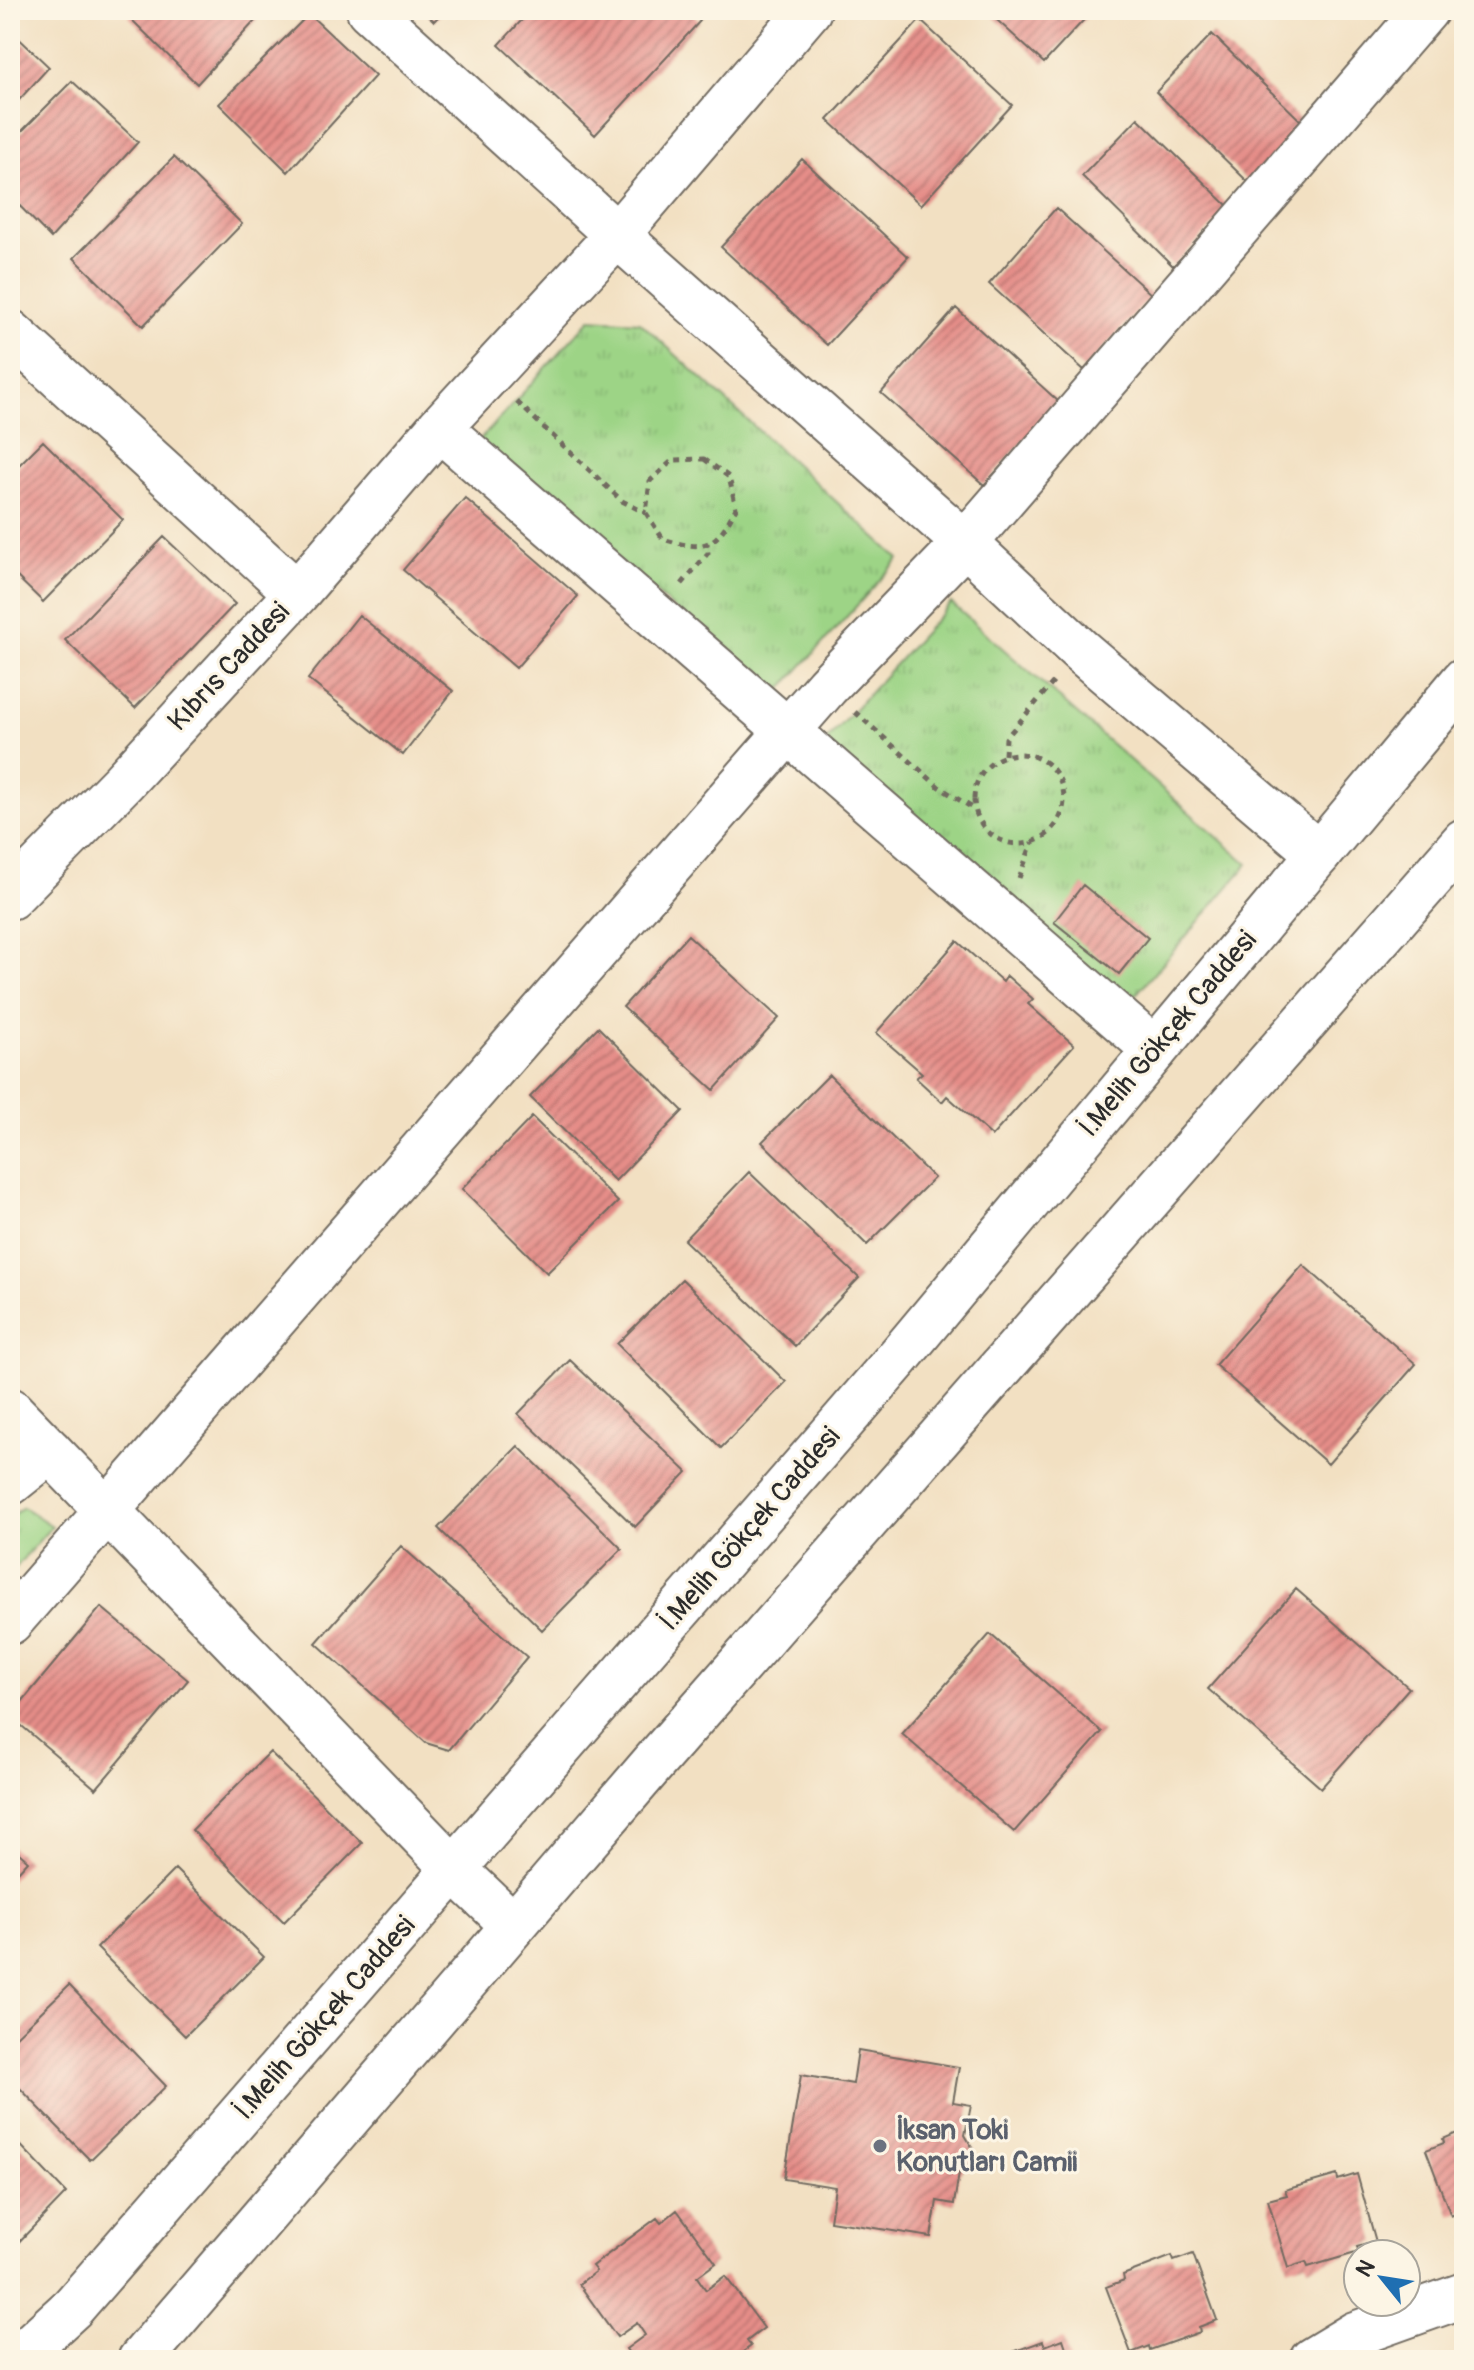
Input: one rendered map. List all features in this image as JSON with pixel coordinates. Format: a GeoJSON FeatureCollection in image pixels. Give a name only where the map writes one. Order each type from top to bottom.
{"type":"FeatureCollection","features":[{"type":"Feature","properties":{"kind":"street"},"geometry":{"type":"LineString","coordinates":[[369,10],[965,543],[1081,651],[1319,854]]}},
{"type":"Feature","properties":{"kind":"street","name":"Kıbrıs Caddesi"},"geometry":{"type":"LineString","coordinates":[[10,897],[123,782],[297,593],[439,428],[617,235],[809,10]]}},
{"type":"Feature","properties":{"kind":"street"},"geometry":{"type":"LineString","coordinates":[[10,1622],[827,686],[965,543],[1426,10]]}},
{"type":"Feature","properties":{"kind":"street"},"geometry":{"type":"LineString","coordinates":[[10,332],[297,593]]}},
{"type":"Feature","properties":{"kind":"street"},"geometry":{"type":"LineString","coordinates":[[439,428],[1155,1050]]}},
{"type":"Feature","properties":{"kind":"street","name":"İ.Melih Gökçek Caddesi"},"geometry":{"type":"LineString","coordinates":[[15,2360],[72,2308],[898,1358],[1464,680]]}},
{"type":"Feature","properties":{"kind":"street"},"geometry":{"type":"LineString","coordinates":[[140,2360],[666,1748],[1464,841]]}},
{"type":"Feature","properties":{"kind":"street"},"geometry":{"type":"LineString","coordinates":[[10,1410],[454,1869],[513,1925]]}},
{"type":"Feature","properties":{"kind":"street"},"geometry":{"type":"LineString","coordinates":[[10,1483],[50,1451]]}},
{"type":"Feature","properties":{"kind":"street"},"geometry":{"type":"LineString","coordinates":[[1312,2360],[1355,2334],[1464,2295]]}},
{"type":"Feature","properties":{"kind":"path"},"geometry":{"type":"LineString","coordinates":[[488,375],[622,501],[646,513],[663,539],[693,548],[722,536],[736,508],[729,477],[704,459],[673,460],[650,481],[646,513]]}},
{"type":"Feature","properties":{"kind":"path"},"geometry":{"type":"LineString","coordinates":[[653,614],[708,553],[707,543]]}},
{"type":"Feature","properties":{"kind":"path"},"geometry":{"type":"LineString","coordinates":[[1005,756],[1006,738],[1081,651]]}},
{"type":"Feature","properties":{"kind":"path"},"geometry":{"type":"LineString","coordinates":[[827,686],[939,787],[975,810]]}},
{"type":"Feature","properties":{"kind":"path"},"geometry":{"type":"LineString","coordinates":[[1009,753],[1035,755],[1056,770],[1066,795],[1060,821],[1042,840],[1016,845],[992,837],[975,815],[973,790],[986,766],[1005,756],[1009,753]]}},
{"type":"Feature","properties":{"kind":"green space"},"geometry":{"type":"Polygon","coordinates":[[[590,319],[640,322],[899,559],[775,696],[480,440],[590,319]]]}},
{"type":"Feature","properties":{"kind":"green space"},"geometry":{"type":"Polygon","coordinates":[[[951,603],[1248,864],[1126,1006],[825,742],[951,603]]]}},
{"type":"Feature","properties":{"kind":"green space"},"geometry":{"type":"Polygon","coordinates":[[[23,1507],[52,1526],[10,1574],[10,1517],[23,1507]]]}},
{"type":"Feature","properties":{"kind":"building"},"geometry":{"type":"Polygon","coordinates":[[[136,10],[265,10],[197,84],[129,17],[136,10]]]}},
{"type":"Feature","properties":{"kind":"building"},"geometry":{"type":"Polygon","coordinates":[[[423,10],[445,10],[434,21],[423,10]]]}},
{"type":"Feature","properties":{"kind":"building"},"geometry":{"type":"Polygon","coordinates":[[[531,10],[688,10],[700,21],[595,135],[499,45],[531,10]]]}},
{"type":"Feature","properties":{"kind":"building"},"geometry":{"type":"Polygon","coordinates":[[[986,10],[1093,10],[1044,63],[986,10]]]}},
{"type":"Feature","properties":{"kind":"building"},"geometry":{"type":"Polygon","coordinates":[[[309,14],[375,76],[288,172],[219,104],[309,14]]]}},
{"type":"Feature","properties":{"kind":"building"},"geometry":{"type":"Polygon","coordinates":[[[920,20],[1012,105],[921,205],[828,120],[920,20]]]}},
{"type":"Feature","properties":{"kind":"building"},"geometry":{"type":"Polygon","coordinates":[[[10,30],[49,67],[10,110],[10,30]]]}},
{"type":"Feature","properties":{"kind":"building"},"geometry":{"type":"Polygon","coordinates":[[[1212,34],[1304,124],[1248,182],[1156,92],[1212,34]]]}},
{"type":"Feature","properties":{"kind":"building"},"geometry":{"type":"Polygon","coordinates":[[[72,81],[138,142],[51,238],[10,196],[10,143],[72,81]]]}},
{"type":"Feature","properties":{"kind":"building"},"geometry":{"type":"Polygon","coordinates":[[[1138,118],[1230,208],[1173,266],[1082,176],[1138,118]]]}},
{"type":"Feature","properties":{"kind":"building"},"geometry":{"type":"Polygon","coordinates":[[[174,157],[242,224],[143,326],[74,258],[174,157]]]}},
{"type":"Feature","properties":{"kind":"building"},"geometry":{"type":"Polygon","coordinates":[[[802,159],[908,257],[827,345],[721,247],[802,159]]]}},
{"type":"Feature","properties":{"kind":"building"},"geometry":{"type":"Polygon","coordinates":[[[1056,208],[1152,295],[1084,370],[989,284],[1056,208]]]}},
{"type":"Feature","properties":{"kind":"building"},"geometry":{"type":"Polygon","coordinates":[[[956,308],[1059,402],[984,485],[881,393],[956,308]]]}},
{"type":"Feature","properties":{"kind":"building"},"geometry":{"type":"Polygon","coordinates":[[[43,441],[123,520],[43,602],[10,570],[10,474],[43,441]]]}},
{"type":"Feature","properties":{"kind":"building"},"geometry":{"type":"Polygon","coordinates":[[[465,498],[578,596],[516,668],[403,570],[465,498]]]}},
{"type":"Feature","properties":{"kind":"building"},"geometry":{"type":"Polygon","coordinates":[[[164,537],[235,604],[135,708],[65,640],[164,537]]]}},
{"type":"Feature","properties":{"kind":"building"},"geometry":{"type":"Polygon","coordinates":[[[359,615],[453,691],[403,755],[308,679],[359,615]]]}},
{"type":"Feature","properties":{"kind":"building"},"geometry":{"type":"Polygon","coordinates":[[[1083,885],[1148,938],[1119,974],[1054,922],[1083,885]]]}},
{"type":"Feature","properties":{"kind":"building"},"geometry":{"type":"Polygon","coordinates":[[[688,935],[779,1018],[714,1090],[623,1007],[688,935]]]}},
{"type":"Feature","properties":{"kind":"building"},"geometry":{"type":"Polygon","coordinates":[[[957,941],[1003,982],[1007,976],[1033,999],[1028,1004],[1074,1045],[992,1136],[947,1096],[942,1102],[916,1078],[922,1073],[876,1033],[957,941]]]}},
{"type":"Feature","properties":{"kind":"building"},"geometry":{"type":"Polygon","coordinates":[[[598,1027],[683,1111],[615,1181],[530,1097],[598,1027]]]}},
{"type":"Feature","properties":{"kind":"building"},"geometry":{"type":"Polygon","coordinates":[[[829,1075],[934,1178],[867,1245],[762,1142],[829,1075]]]}},
{"type":"Feature","properties":{"kind":"building"},"geometry":{"type":"Polygon","coordinates":[[[532,1117],[618,1202],[547,1273],[462,1189],[532,1117]]]}},
{"type":"Feature","properties":{"kind":"building"},"geometry":{"type":"Polygon","coordinates":[[[749,1172],[859,1278],[795,1346],[684,1240],[749,1172]]]}},
{"type":"Feature","properties":{"kind":"building"},"geometry":{"type":"Polygon","coordinates":[[[1303,1265],[1416,1364],[1328,1464],[1215,1365],[1303,1265]]]}},
{"type":"Feature","properties":{"kind":"building"},"geometry":{"type":"Polygon","coordinates":[[[682,1279],[786,1382],[721,1448],[617,1344],[682,1279]]]}},
{"type":"Feature","properties":{"kind":"building"},"geometry":{"type":"Polygon","coordinates":[[[570,1360],[687,1472],[635,1527],[518,1414],[570,1360]]]}},
{"type":"Feature","properties":{"kind":"building"},"geometry":{"type":"Polygon","coordinates":[[[518,1446],[622,1549],[542,1630],[438,1528],[518,1446]]]}},
{"type":"Feature","properties":{"kind":"building"},"geometry":{"type":"Polygon","coordinates":[[[401,1546],[527,1657],[449,1750],[426,1743],[316,1643],[401,1546]]]}},
{"type":"Feature","properties":{"kind":"building"},"geometry":{"type":"Polygon","coordinates":[[[1296,1589],[1409,1688],[1321,1788],[1208,1689],[1296,1589]]]}},
{"type":"Feature","properties":{"kind":"building"},"geometry":{"type":"Polygon","coordinates":[[[101,1607],[188,1680],[96,1789],[10,1716],[101,1607]]]}},
{"type":"Feature","properties":{"kind":"building"},"geometry":{"type":"Polygon","coordinates":[[[990,1634],[1102,1732],[1014,1832],[902,1734],[990,1634]]]}},
{"type":"Feature","properties":{"kind":"building"},"geometry":{"type":"Polygon","coordinates":[[[270,1752],[362,1843],[284,1922],[192,1830],[270,1752]]]}},
{"type":"Feature","properties":{"kind":"building"},"geometry":{"type":"Polygon","coordinates":[[[10,1845],[28,1861],[10,1881],[10,1845]]]}},
{"type":"Feature","properties":{"kind":"building"},"geometry":{"type":"Polygon","coordinates":[[[175,1869],[264,1957],[185,2036],[97,1948],[175,1869]]]}},
{"type":"Feature","properties":{"kind":"building"},"geometry":{"type":"Polygon","coordinates":[[[69,1985],[166,2086],[90,2160],[10,2078],[10,2042],[69,1985]]]}},
{"type":"Feature","properties":{"kind":"building","name":"İksan Toki Konutları Camii"},"geometry":{"type":"Polygon","coordinates":[[[858,2050],[959,2067],[953,2102],[971,2105],[965,2135],[978,2157],[959,2173],[954,2204],[937,2201],[931,2237],[830,2221],[835,2187],[784,2179],[801,2075],[853,2084],[858,2050]]]}},
{"type":"Feature","properties":{"kind":"building"},"geometry":{"type":"Polygon","coordinates":[[[1464,2130],[1464,2210],[1451,2216],[1426,2150],[1464,2130]]]}},
{"type":"Feature","properties":{"kind":"building"},"geometry":{"type":"Polygon","coordinates":[[[10,2134],[66,2193],[10,2251],[10,2134]]]}},
{"type":"Feature","properties":{"kind":"building"},"geometry":{"type":"Polygon","coordinates":[[[1357,2174],[1375,2238],[1342,2238],[1342,2257],[1308,2267],[1306,2262],[1288,2268],[1268,2200],[1287,2195],[1285,2190],[1337,2175],[1338,2180],[1357,2174]]]}},
{"type":"Feature","properties":{"kind":"building"},"geometry":{"type":"Polygon","coordinates":[[[677,2210],[716,2263],[697,2277],[706,2290],[725,2276],[764,2328],[747,2341],[751,2346],[732,2360],[634,2360],[626,2349],[645,2335],[637,2323],[617,2337],[579,2284],[596,2271],[592,2266],[657,2218],[661,2223],[677,2210]]]}},
{"type":"Feature","properties":{"kind":"building"},"geometry":{"type":"Polygon","coordinates":[[[1193,2254],[1217,2320],[1199,2327],[1200,2332],[1150,2350],[1149,2346],[1131,2353],[1106,2287],[1124,2280],[1123,2275],[1172,2256],[1174,2261],[1193,2254]]]}},
{"type":"Feature","properties":{"kind":"building"},"geometry":{"type":"Polygon","coordinates":[[[1063,2339],[1070,2360],[991,2360],[1043,2341],[1045,2346],[1063,2339]]]}},
{"type":"Feature","properties":{"kind":"place","name":"İksan Toki Konutları Camii"},"geometry":{"type":"Point","coordinates":[880,2146]}}]}
